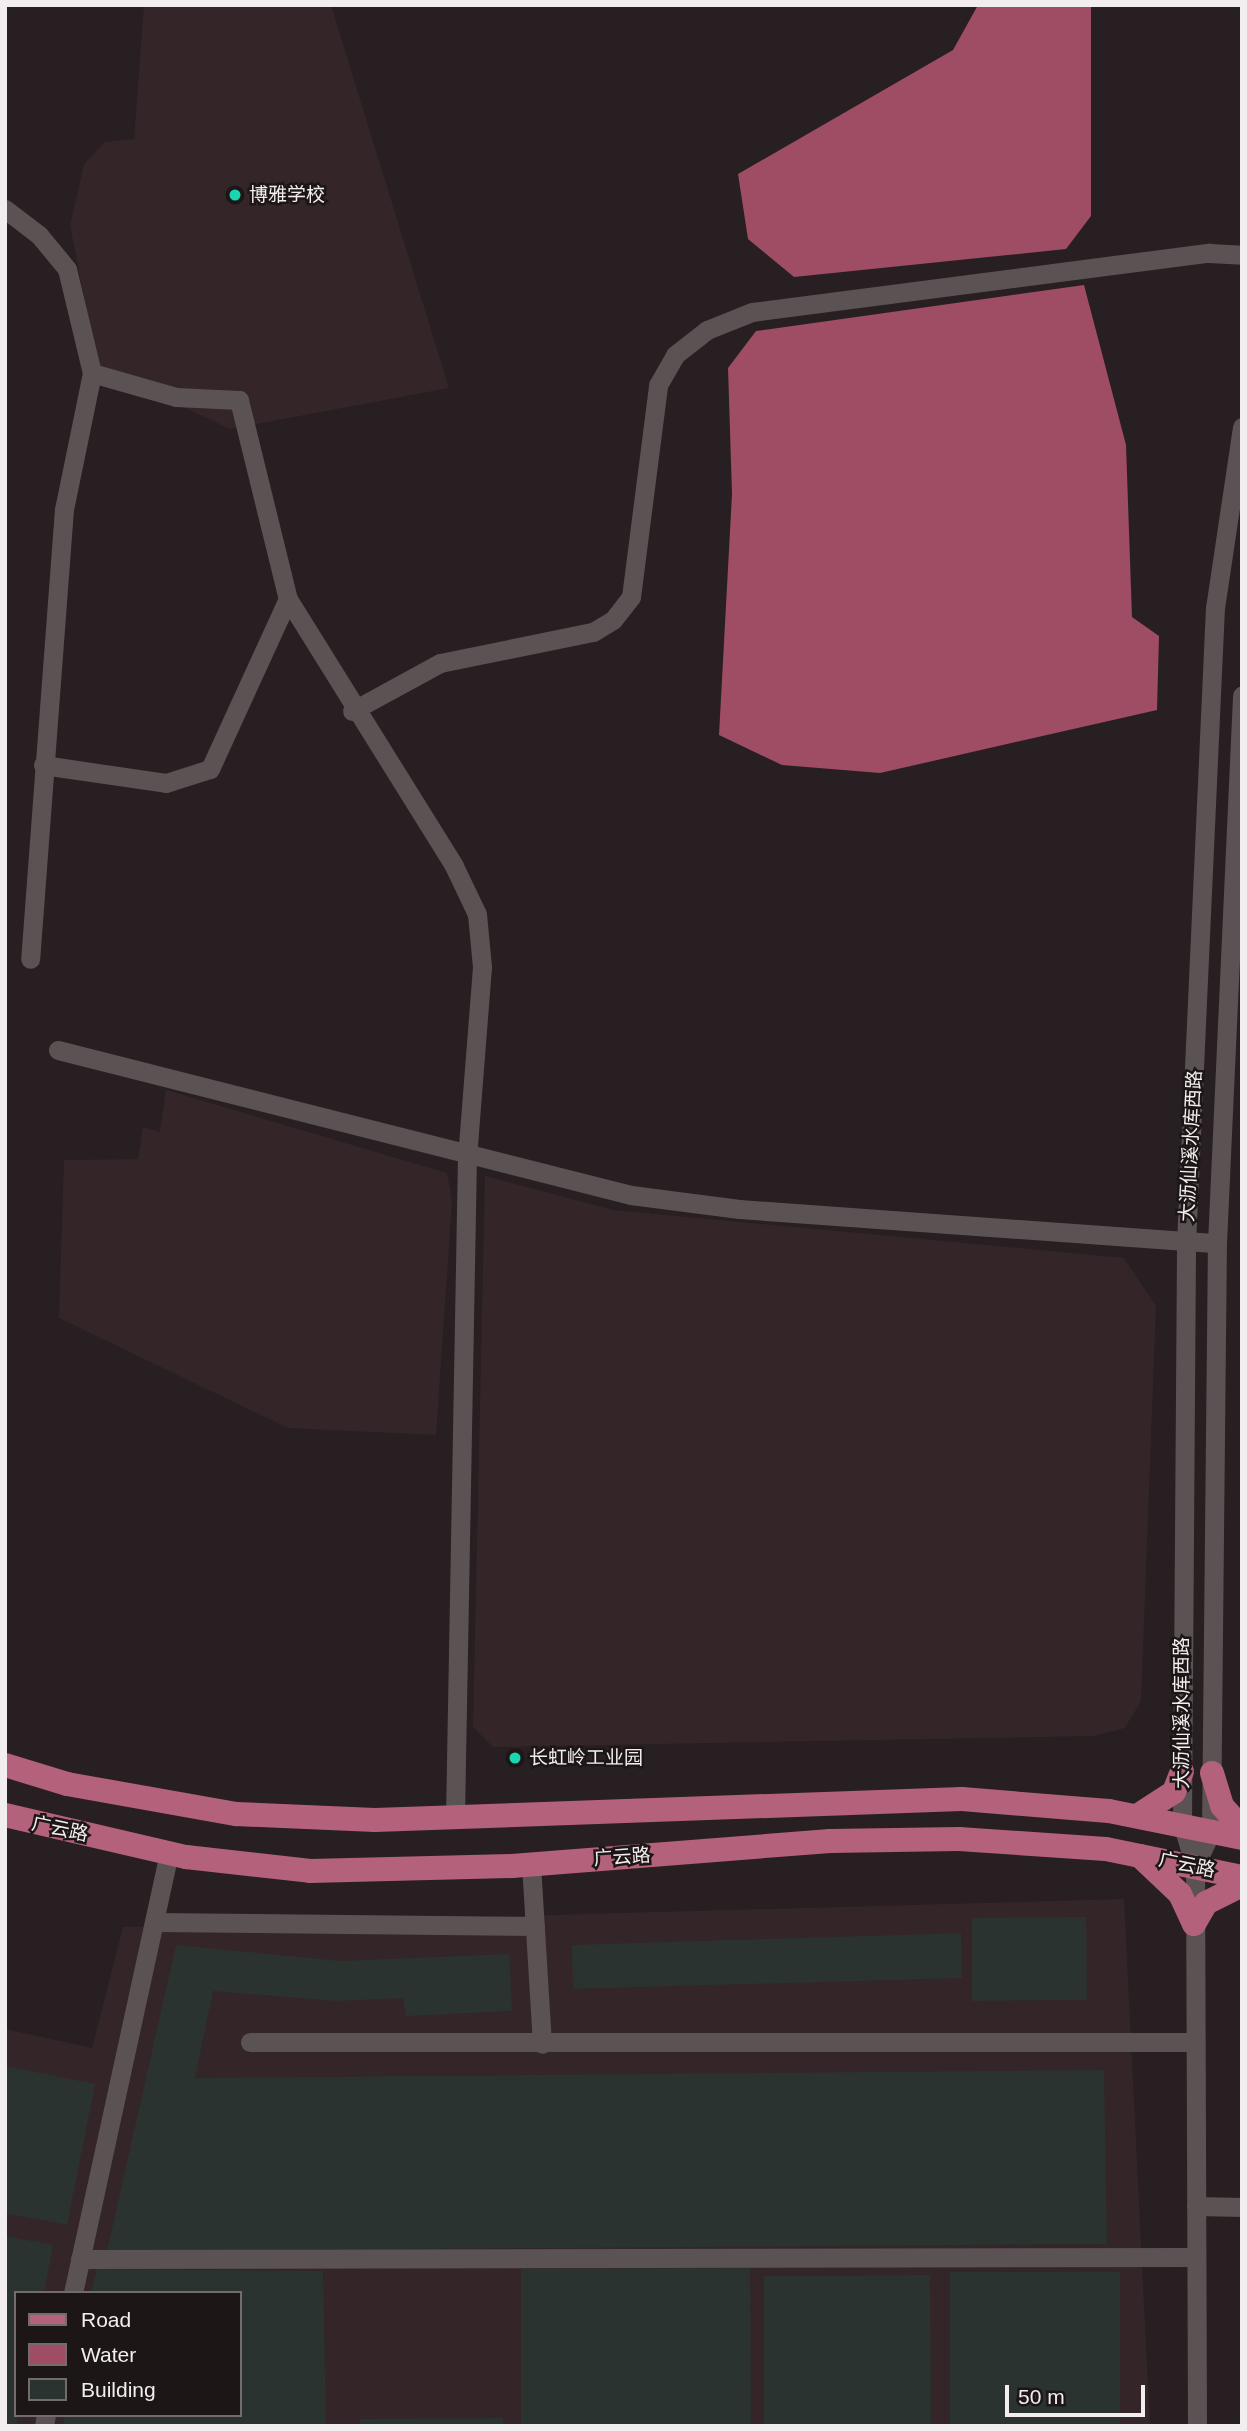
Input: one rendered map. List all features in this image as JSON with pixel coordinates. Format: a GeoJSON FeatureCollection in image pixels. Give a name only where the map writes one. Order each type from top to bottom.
{"type":"FeatureCollection","features":[{"type":"Feature","properties":{"kind":"main road","name":"广云路"},"geometry":{"type":"LineString","coordinates":[[5,1765],[67,1784],[236,1814],[455,1817],[962,1799],[1137,1815],[1242,1838]]}},
{"type":"Feature","properties":{"kind":"main road"},"geometry":{"type":"LineString","coordinates":[[1137,1815],[1174,1792],[1182,1771]]}},
{"type":"Feature","properties":{"kind":"main road"},"geometry":{"type":"LineString","coordinates":[[1212,1773],[1222,1806],[1242,1828]]}},
{"type":"Feature","properties":{"kind":"main road","name":"广云路"},"geometry":{"type":"LineString","coordinates":[[5,1815],[169,1853],[310,1871],[531,1864],[830,1841],[959,1839],[1140,1856],[1242,1877]]}},
{"type":"Feature","properties":{"kind":"main road"},"geometry":{"type":"LineString","coordinates":[[1140,1856],[1180,1894],[1194,1924]]}},
{"type":"Feature","properties":{"kind":"main road"},"geometry":{"type":"LineString","coordinates":[[1194,1924],[1206,1903],[1242,1885]]}},
{"type":"Feature","properties":{"kind":"street"},"geometry":{"type":"LineString","coordinates":[[5,209],[39,235],[67,269],[92,373],[64,509],[30,959]]}},
{"type":"Feature","properties":{"kind":"street"},"geometry":{"type":"LineString","coordinates":[[352,711],[440,663],[593,632],[612,620],[631,597],[658,385],[675,355],[707,330],[752,313],[1143,261],[1242,255]]}},
{"type":"Feature","properties":{"kind":"street"},"geometry":{"type":"LineString","coordinates":[[92,373],[176,397],[239,401],[288,599],[352,711],[454,866],[477,914],[482,967],[467,1156],[455,1817]]}},
{"type":"Feature","properties":{"kind":"street","name":"大沥仙溪水库西路"},"geometry":{"type":"LineString","coordinates":[[1195,1866],[1182,1823],[1186,1243],[1215,608],[1242,427]]}},
{"type":"Feature","properties":{"kind":"street"},"geometry":{"type":"LineString","coordinates":[[43,765],[166,783],[210,769],[288,599]]}},
{"type":"Feature","properties":{"kind":"street"},"geometry":{"type":"LineString","coordinates":[[1196,2426],[1195,1866],[1211,1831],[1217,1243],[1242,696]]}},
{"type":"Feature","properties":{"kind":"street"},"geometry":{"type":"LineString","coordinates":[[58,1050],[467,1156],[631,1195],[739,1209],[1186,1243],[1217,1243]]}},
{"type":"Feature","properties":{"kind":"street"},"geometry":{"type":"LineString","coordinates":[[73,2291],[169,1853]]}},
{"type":"Feature","properties":{"kind":"street"},"geometry":{"type":"LineString","coordinates":[[531,1864],[542,2044]]}},
{"type":"Feature","properties":{"kind":"street"},"geometry":{"type":"LineString","coordinates":[[154,1922],[535,1926]]}},
{"type":"Feature","properties":{"kind":"street"},"geometry":{"type":"LineString","coordinates":[[250,2042],[1195,2042]]}},
{"type":"Feature","properties":{"kind":"street"},"geometry":{"type":"LineString","coordinates":[[1196,2206],[1242,2207]]}},
{"type":"Feature","properties":{"kind":"street"},"geometry":{"type":"LineString","coordinates":[[80,2259],[1196,2257]]}},
{"type":"Feature","properties":{"kind":"shaded area","name":"博雅学校"},"geometry":{"type":"Polygon","coordinates":[[[144,5],[331,5],[449,388],[230,429],[98,367],[70,226],[84,164],[105,142],[134,139],[144,5]]]}},
{"type":"Feature","properties":{"kind":"shaded area"},"geometry":{"type":"Polygon","coordinates":[[[166,1090],[447,1173],[452,1201],[436,1435],[288,1428],[59,1318],[64,1160],[138,1159],[143,1127],[160,1132],[166,1090]]]}},
{"type":"Feature","properties":{"kind":"shaded area"},"geometry":{"type":"Polygon","coordinates":[[[485,1176],[613,1210],[1124,1258],[1156,1306],[1141,1701],[1125,1728],[1094,1736],[493,1747],[473,1727],[485,1176]]]}},
{"type":"Feature","properties":{"kind":"shaded area"},"geometry":{"type":"Polygon","coordinates":[[[1124,1899],[1150,2426],[5,2426],[5,2029],[92,2048],[123,1927],[1124,1899]]]}},
{"type":"Feature","properties":{"kind":"water"},"geometry":{"type":"Polygon","coordinates":[[[978,5],[1091,5],[1091,216],[1066,249],[794,277],[748,239],[738,174],[953,50],[978,5]]]}},
{"type":"Feature","properties":{"kind":"water"},"geometry":{"type":"Polygon","coordinates":[[[1084,285],[1126,445],[1132,617],[1159,636],[1157,710],[880,773],[782,765],[719,735],[732,494],[728,368],[756,331],[1084,285]]]}},
{"type":"Feature","properties":{"kind":"building"},"geometry":{"type":"Polygon","coordinates":[[[1086,1917],[1087,2000],[972,2001],[972,1918],[1086,1917]]]}},
{"type":"Feature","properties":{"kind":"building"},"geometry":{"type":"Polygon","coordinates":[[[961,1933],[962,1978],[573,1989],[572,1945],[961,1933]]]}},
{"type":"Feature","properties":{"kind":"building"},"geometry":{"type":"Polygon","coordinates":[[[176,1945],[340,1961],[509,1954],[512,2011],[406,2016],[403,1998],[336,2001],[213,1991],[195,2078],[1104,2070],[1107,2244],[107,2251],[176,1945]]]}},
{"type":"Feature","properties":{"kind":"building"},"geometry":{"type":"Polygon","coordinates":[[[5,2066],[95,2084],[67,2225],[5,2213],[5,2066]]]}},
{"type":"Feature","properties":{"kind":"building"},"geometry":{"type":"Polygon","coordinates":[[[5,2236],[53,2245],[44,2291],[14,2291],[14,2417],[17,2417],[17,2426],[5,2426],[5,2236]]]}},
{"type":"Feature","properties":{"kind":"building"},"geometry":{"type":"Polygon","coordinates":[[[750,2268],[751,2426],[521,2426],[521,2269],[750,2268]]]}},
{"type":"Feature","properties":{"kind":"building"},"geometry":{"type":"Polygon","coordinates":[[[97,2269],[323,2271],[326,2426],[63,2426],[65,2417],[242,2417],[242,2291],[92,2291],[97,2269]]]}},
{"type":"Feature","properties":{"kind":"building"},"geometry":{"type":"Polygon","coordinates":[[[950,2272],[1120,2272],[1120,2426],[950,2426],[950,2272]]]}},
{"type":"Feature","properties":{"kind":"building"},"geometry":{"type":"Polygon","coordinates":[[[930,2275],[931,2426],[764,2426],[764,2276],[930,2275]]]}},
{"type":"Feature","properties":{"kind":"building"},"geometry":{"type":"Polygon","coordinates":[[[503,2418],[503,2426],[360,2426],[360,2419],[503,2418]]]}},
{"type":"Feature","properties":{"kind":"place","name":"博雅学校"},"geometry":{"type":"Point","coordinates":[235,195]}},
{"type":"Feature","properties":{"kind":"place","name":"长虹岭工业园"},"geometry":{"type":"Point","coordinates":[515,1758]}}]}
